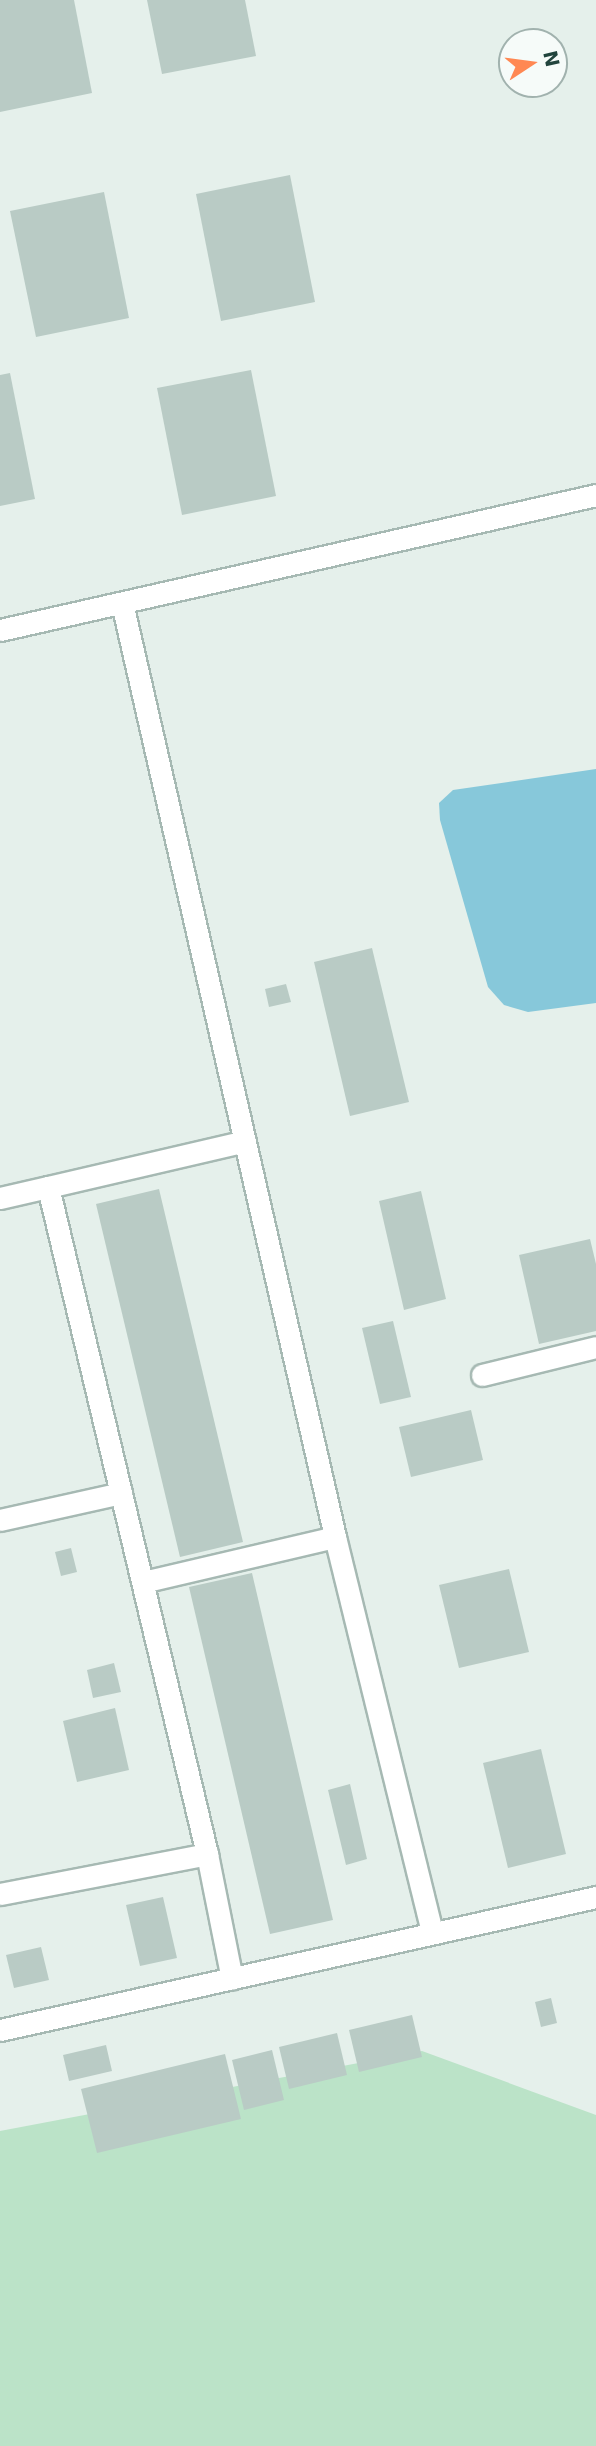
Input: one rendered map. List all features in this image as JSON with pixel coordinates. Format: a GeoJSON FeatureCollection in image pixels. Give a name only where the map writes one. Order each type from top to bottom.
{"type":"FeatureCollection","features":[{"type":"Feature","properties":{"kind":"street"},"geometry":{"type":"LineString","coordinates":[[0,630],[596,495]]}},
{"type":"Feature","properties":{"kind":"street"},"geometry":{"type":"LineString","coordinates":[[122,603],[335,1537],[432,1932]]}},
{"type":"Feature","properties":{"kind":"street"},"geometry":{"type":"LineString","coordinates":[[0,1198],[245,1141]]}},
{"type":"Feature","properties":{"kind":"street"},"geometry":{"type":"LineString","coordinates":[[48,1187],[207,1854],[232,1979]]}},
{"type":"Feature","properties":{"kind":"street"},"geometry":{"type":"LineString","coordinates":[[482,1375],[596,1347]]}},
{"type":"Feature","properties":{"kind":"street"},"geometry":{"type":"LineString","coordinates":[[0,1520],[121,1493]]}},
{"type":"Feature","properties":{"kind":"street"},"geometry":{"type":"LineString","coordinates":[[143,1581],[335,1537]]}},
{"type":"Feature","properties":{"kind":"street"},"geometry":{"type":"LineString","coordinates":[[0,1894],[207,1854]]}},
{"type":"Feature","properties":{"kind":"street"},"geometry":{"type":"LineString","coordinates":[[0,2030],[596,1897]]}},
{"type":"Feature","properties":{"kind":"green space"},"geometry":{"type":"Polygon","coordinates":[[[422,2051],[596,2115],[596,2446],[0,2446],[0,2131],[422,2051]]]}},
{"type":"Feature","properties":{"kind":"water"},"geometry":{"type":"Polygon","coordinates":[[[596,769],[596,1003],[528,1012],[504,1005],[488,987],[440,820],[439,803],[453,790],[596,769]]]}},
{"type":"Feature","properties":{"kind":"building"},"geometry":{"type":"Polygon","coordinates":[[[0,0],[74,0],[92,93],[0,112],[0,0]]]}},
{"type":"Feature","properties":{"kind":"building"},"geometry":{"type":"Polygon","coordinates":[[[147,0],[245,0],[256,56],[162,74],[147,0]]]}},
{"type":"Feature","properties":{"kind":"building"},"geometry":{"type":"Polygon","coordinates":[[[290,175],[315,302],[221,321],[196,194],[290,175]]]}},
{"type":"Feature","properties":{"kind":"building"},"geometry":{"type":"Polygon","coordinates":[[[104,192],[129,318],[36,337],[10,211],[104,192]]]}},
{"type":"Feature","properties":{"kind":"building"},"geometry":{"type":"Polygon","coordinates":[[[251,370],[276,496],[182,515],[157,388],[251,370]]]}},
{"type":"Feature","properties":{"kind":"building"},"geometry":{"type":"Polygon","coordinates":[[[10,373],[35,499],[0,506],[0,375],[10,373]]]}},
{"type":"Feature","properties":{"kind":"building"},"geometry":{"type":"Polygon","coordinates":[[[372,948],[409,1102],[350,1116],[314,962],[372,948]]]}},
{"type":"Feature","properties":{"kind":"building"},"geometry":{"type":"Polygon","coordinates":[[[286,984],[291,1002],[269,1007],[265,989],[286,984]]]}},
{"type":"Feature","properties":{"kind":"building"},"geometry":{"type":"Polygon","coordinates":[[[159,1189],[243,1542],[180,1557],[96,1204],[159,1189]]]}},
{"type":"Feature","properties":{"kind":"building"},"geometry":{"type":"Polygon","coordinates":[[[421,1191],[446,1299],[404,1310],[379,1201],[421,1191]]]}},
{"type":"Feature","properties":{"kind":"building"},"geometry":{"type":"Polygon","coordinates":[[[590,1239],[596,1264],[596,1331],[539,1344],[519,1255],[590,1239]]]}},
{"type":"Feature","properties":{"kind":"building"},"geometry":{"type":"Polygon","coordinates":[[[393,1321],[411,1397],[380,1404],[362,1328],[393,1321]]]}},
{"type":"Feature","properties":{"kind":"building"},"geometry":{"type":"Polygon","coordinates":[[[471,1410],[483,1460],[411,1477],[399,1427],[471,1410]]]}},
{"type":"Feature","properties":{"kind":"building"},"geometry":{"type":"Polygon","coordinates":[[[71,1548],[77,1572],[61,1576],[55,1552],[71,1548]]]}},
{"type":"Feature","properties":{"kind":"building"},"geometry":{"type":"Polygon","coordinates":[[[509,1569],[529,1652],[459,1668],[439,1585],[509,1569]]]}},
{"type":"Feature","properties":{"kind":"building"},"geometry":{"type":"Polygon","coordinates":[[[252,1573],[333,1920],[270,1934],[189,1587],[252,1573]]]}},
{"type":"Feature","properties":{"kind":"building"},"geometry":{"type":"Polygon","coordinates":[[[114,1663],[121,1692],[93,1698],[87,1670],[114,1663]]]}},
{"type":"Feature","properties":{"kind":"building"},"geometry":{"type":"Polygon","coordinates":[[[115,1708],[129,1770],[77,1782],[63,1721],[115,1708]]]}},
{"type":"Feature","properties":{"kind":"building"},"geometry":{"type":"Polygon","coordinates":[[[541,1749],[566,1854],[508,1868],[483,1763],[541,1749]]]}},
{"type":"Feature","properties":{"kind":"building"},"geometry":{"type":"Polygon","coordinates":[[[350,1784],[367,1859],[346,1865],[328,1790],[350,1784]]]}},
{"type":"Feature","properties":{"kind":"building"},"geometry":{"type":"Polygon","coordinates":[[[163,1897],[177,1958],[140,1966],[126,1905],[163,1897]]]}},
{"type":"Feature","properties":{"kind":"building"},"geometry":{"type":"Polygon","coordinates":[[[41,1947],[49,1980],[14,1988],[6,1955],[41,1947]]]}},
{"type":"Feature","properties":{"kind":"building"},"geometry":{"type":"Polygon","coordinates":[[[551,1998],[557,2023],[541,2027],[535,2002],[551,1998]]]}},
{"type":"Feature","properties":{"kind":"building"},"geometry":{"type":"Polygon","coordinates":[[[412,2015],[422,2057],[359,2072],[349,2030],[412,2015]]]}},
{"type":"Feature","properties":{"kind":"building"},"geometry":{"type":"Polygon","coordinates":[[[337,2033],[347,2075],[289,2089],[279,2047],[337,2033]]]}},
{"type":"Feature","properties":{"kind":"building"},"geometry":{"type":"Polygon","coordinates":[[[106,2045],[112,2071],[69,2081],[63,2055],[106,2045]]]}},
{"type":"Feature","properties":{"kind":"building"},"geometry":{"type":"Polygon","coordinates":[[[272,2050],[284,2100],[244,2110],[232,2060],[272,2050]]]}},
{"type":"Feature","properties":{"kind":"building"},"geometry":{"type":"Polygon","coordinates":[[[225,2054],[241,2119],[97,2153],[81,2089],[225,2054]]]}}]}
